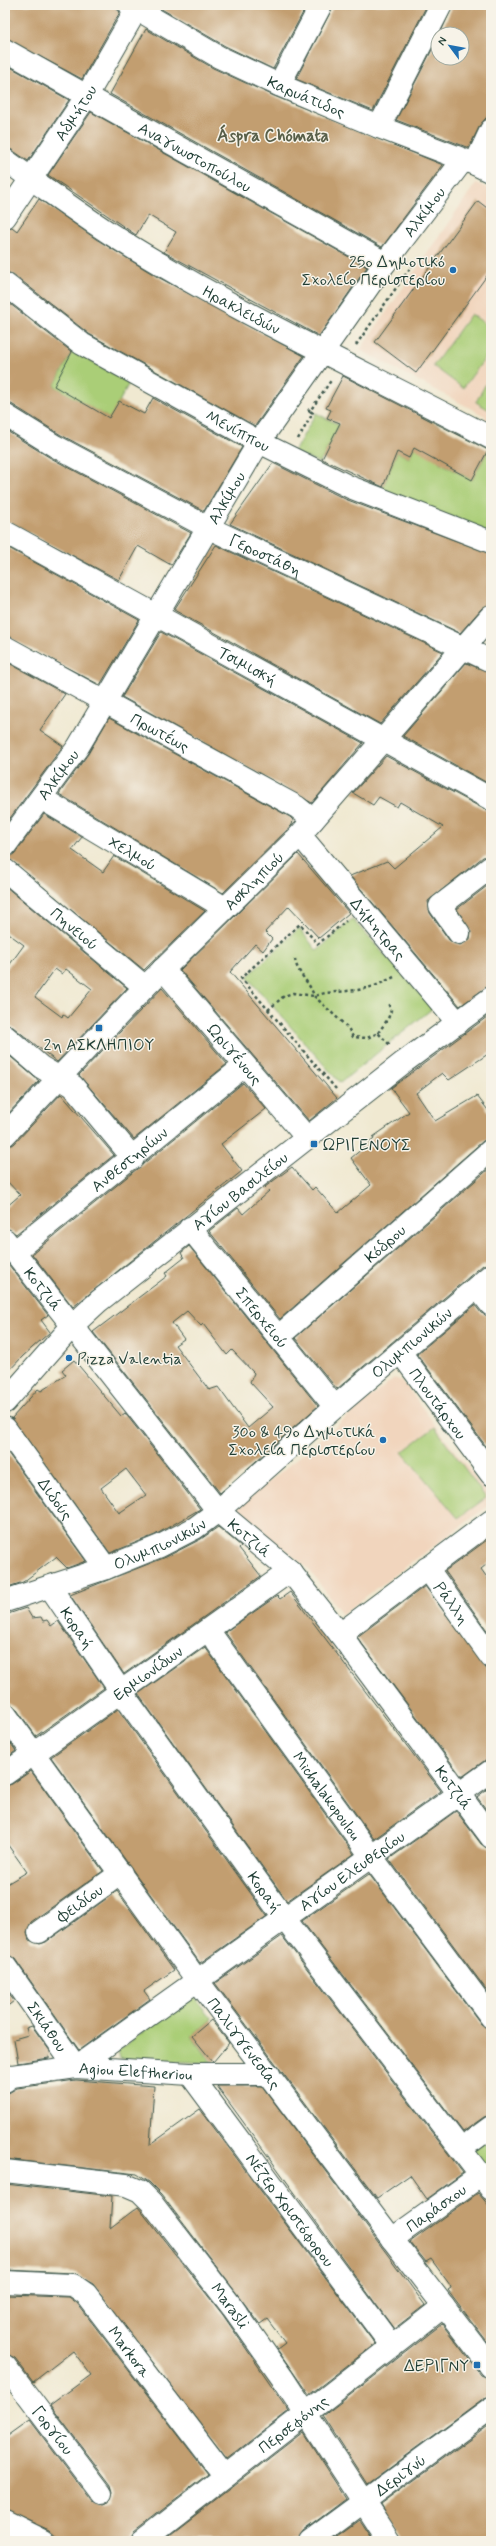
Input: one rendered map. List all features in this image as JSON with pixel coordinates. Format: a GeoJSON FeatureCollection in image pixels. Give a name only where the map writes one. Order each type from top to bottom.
{"type":"FeatureCollection","features":[{"type":"Feature","properties":{"kind":"street"},"geometry":{"type":"LineString","coordinates":[[279,85],[321,5]]}},
{"type":"Feature","properties":{"kind":"street"},"geometry":{"type":"LineString","coordinates":[[379,127],[441,5]]}},
{"type":"Feature","properties":{"kind":"street","name":"Καρυάτιδος"},"geometry":{"type":"LineString","coordinates":[[135,6],[219,57],[279,85],[379,127],[476,165]]}},
{"type":"Feature","properties":{"kind":"street","name":"Αδμήτου"},"geometry":{"type":"LineString","coordinates":[[5,217],[86,97],[135,6]]}},
{"type":"Feature","properties":{"kind":"street","name":"Αναγνωστοπούλου"},"geometry":{"type":"LineString","coordinates":[[5,50],[86,97],[385,263]]}},
{"type":"Feature","properties":{"kind":"street","name":"Αλκίμου"},"geometry":{"type":"LineString","coordinates":[[5,846],[78,747],[106,702],[154,616],[259,442],[385,263],[476,165],[491,130]]}},
{"type":"Feature","properties":{"kind":"street","name":"Ηρακλειδών"},"geometry":{"type":"LineString","coordinates":[[5,160],[116,238],[321,353],[491,438]]}},
{"type":"Feature","properties":{"kind":"street","name":"Μενίππου"},"geometry":{"type":"LineString","coordinates":[[5,284],[82,344],[259,442],[356,490],[491,542]]}},
{"type":"Feature","properties":{"kind":"street","name":"Γεροστάθη"},"geometry":{"type":"LineString","coordinates":[[5,415],[55,446],[207,527],[491,661]]}},
{"type":"Feature","properties":{"kind":"street","name":"Τσιμισκή"},"geometry":{"type":"LineString","coordinates":[[5,532],[154,616],[491,799]]}},
{"type":"Feature","properties":{"kind":"street","name":"Ασκληπιού"},"geometry":{"type":"LineString","coordinates":[[5,1135],[145,987],[307,827],[491,616]]}},
{"type":"Feature","properties":{"kind":"street","name":"Πρωτέως"},"geometry":{"type":"LineString","coordinates":[[5,647],[297,808],[307,827]]}},
{"type":"Feature","properties":{"kind":"street","name":"Χελμού"},"geometry":{"type":"LineString","coordinates":[[41,798],[225,908]]}},
{"type":"Feature","properties":{"kind":"street","name":"Δήμητρας"},"geometry":{"type":"LineString","coordinates":[[307,827],[361,907],[458,1022]]}},
{"type":"Feature","properties":{"kind":"street"},"geometry":{"type":"LineString","coordinates":[[459,933],[440,906],[491,867]]}},
{"type":"Feature","properties":{"kind":"street","name":"Πηνειού"},"geometry":{"type":"LineString","coordinates":[[5,870],[145,987]]}},
{"type":"Feature","properties":{"kind":"street","name":"Ωριγένους"},"geometry":{"type":"LineString","coordinates":[[163,969],[244,1066],[307,1138]]}},
{"type":"Feature","properties":{"kind":"street","name":"Αγίου Βασιλείου"},"geometry":{"type":"LineString","coordinates":[[5,1402],[73,1325],[99,1301],[190,1228],[404,1062],[491,998]]}},
{"type":"Feature","properties":{"kind":"street"},"geometry":{"type":"LineString","coordinates":[[5,1036],[41,1067],[73,1086],[133,1158]]}},
{"type":"Feature","properties":{"kind":"street","name":"Ανθεστηρίων"},"geometry":{"type":"LineString","coordinates":[[10,1246],[133,1158],[244,1066]]}},
{"type":"Feature","properties":{"kind":"street","name":"Κόδρου"},"geometry":{"type":"LineString","coordinates":[[278,1337],[491,1150]]}},
{"type":"Feature","properties":{"kind":"street","name":"Σπερχειού"},"geometry":{"type":"LineString","coordinates":[[190,1228],[335,1407]]}},
{"type":"Feature","properties":{"kind":"street","name":"Κοτζιά"},"geometry":{"type":"LineString","coordinates":[[10,1246],[218,1511],[290,1571],[340,1634],[491,1837]]}},
{"type":"Feature","properties":{"kind":"street"},"geometry":{"type":"LineString","coordinates":[[484,1281],[491,1305]]}},
{"type":"Feature","properties":{"kind":"street","name":"Ολυμπιονικών"},"geometry":{"type":"LineString","coordinates":[[5,1601],[106,1568],[160,1546],[195,1528],[218,1511],[335,1407],[484,1281]]}},
{"type":"Feature","properties":{"kind":"street","name":"Πλουτάρχου"},"geometry":{"type":"LineString","coordinates":[[400,1352],[491,1474]]}},
{"type":"Feature","properties":{"kind":"street","name":"Διδούς"},"geometry":{"type":"LineString","coordinates":[[5,1428],[106,1568]]}},
{"type":"Feature","properties":{"kind":"street"},"geometry":{"type":"LineString","coordinates":[[340,1634],[491,1520]]}},
{"type":"Feature","properties":{"kind":"street","name":"Ράλλη"},"geometry":{"type":"LineString","coordinates":[[427,1568],[491,1657]]}},
{"type":"Feature","properties":{"kind":"street","name":"Ερμιονίδων"},"geometry":{"type":"LineString","coordinates":[[5,1774],[120,1690],[208,1630],[290,1571]]}},
{"type":"Feature","properties":{"kind":"street","name":"Κοραή"},"geometry":{"type":"LineString","coordinates":[[50,1587],[120,1690],[284,1918],[485,2182]]}},
{"type":"Feature","properties":{"kind":"street","name":"Michalakopoulou"},"geometry":{"type":"LineString","coordinates":[[208,1630],[371,1856],[491,2017]]}},
{"type":"Feature","properties":{"kind":"street","name":"Παλιγγενεσίας"},"geometry":{"type":"LineString","coordinates":[[5,1714],[32,1754],[121,1873],[197,1980],[270,2074],[392,2239],[491,2366]]}},
{"type":"Feature","properties":{"kind":"street","name":"Αγίου Ελευθερίου"},"geometry":{"type":"LineString","coordinates":[[76,2067],[491,1771]]}},
{"type":"Feature","properties":{"kind":"street","name":"Φειδίου"},"geometry":{"type":"LineString","coordinates":[[39,1932],[121,1873]]}},
{"type":"Feature","properties":{"kind":"street","name":"Σκιάθου"},"geometry":{"type":"LineString","coordinates":[[5,1966],[76,2067]]}},
{"type":"Feature","properties":{"kind":"street","name":"Agiou Eleftheriou"},"geometry":{"type":"LineString","coordinates":[[7,2074],[76,2067],[190,2074],[270,2074]]}},
{"type":"Feature","properties":{"kind":"street","name":"Nέζερ Χριστόφορου"},"geometry":{"type":"LineString","coordinates":[[190,2074],[391,2345]]}},
{"type":"Feature","properties":{"kind":"street"},"geometry":{"type":"LineString","coordinates":[[472,2141],[491,2127]]}},
{"type":"Feature","properties":{"kind":"street","name":"Marasli"},"geometry":{"type":"LineString","coordinates":[[5,2171],[126,2185],[140,2191],[151,2202],[233,2308],[282,2378],[389,2541]]}},
{"type":"Feature","properties":{"kind":"street","name":"Παράσχου"},"geometry":{"type":"LineString","coordinates":[[392,2239],[485,2182]]}},
{"type":"Feature","properties":{"kind":"street","name":"Markora"},"geometry":{"type":"LineString","coordinates":[[5,2282],[73,2285],[86,2294],[225,2476]]}},
{"type":"Feature","properties":{"kind":"street","name":"Περσεφόνης"},"geometry":{"type":"LineString","coordinates":[[142,2541],[391,2345],[444,2306]]}},
{"type":"Feature","properties":{"kind":"street","name":"Γοργίου"},"geometry":{"type":"LineString","coordinates":[[5,2366],[101,2493]]}},
{"type":"Feature","properties":{"kind":"street","name":"Δεριγνύ"},"geometry":{"type":"LineString","coordinates":[[310,2541],[491,2408]]}},
{"type":"Feature","properties":{"kind":"street"},"geometry":{"type":"LineString","coordinates":[[13,2531],[43,2541]]}},
{"type":"Feature","properties":{"kind":"path"},"geometry":{"type":"LineString","coordinates":[[288,457],[313,413],[310,411]]}},
{"type":"Feature","properties":{"kind":"path"},"geometry":{"type":"LineString","coordinates":[[350,1104],[241,978],[300,924],[318,944],[361,907]]}},
{"type":"Feature","properties":{"kind":"path"},"geometry":{"type":"LineString","coordinates":[[295,958],[296,968],[312,989],[314,996],[348,1028],[353,1037],[367,1038],[378,1033],[388,1019],[391,1010],[388,1004]]}},
{"type":"Feature","properties":{"kind":"path"},"geometry":{"type":"LineString","coordinates":[[268,1010],[288,995],[314,996],[375,986],[412,967]]}},
{"type":"Feature","properties":{"kind":"path"},"geometry":{"type":"LineString","coordinates":[[378,1033],[404,1062]]}},
{"type":"Feature","properties":{"kind":"shaded area","name":"25ο Δημοτικό Σχολείο Περιστερίου"},"geometry":{"type":"Polygon","coordinates":[[[476,183],[491,190],[491,427],[487,425],[485,416],[360,350],[476,183]]]}},
{"type":"Feature","properties":{"kind":"shaded area","name":"30ο & 49ο Δημοτικά Σχολεία Περιστερίου"},"geometry":{"type":"Polygon","coordinates":[[[394,1378],[402,1381],[491,1498],[491,1504],[342,1614],[307,1567],[235,1510],[394,1378]]]}},
{"type":"Feature","properties":{"kind":"green space"},"geometry":{"type":"Polygon","coordinates":[[[471,314],[491,328],[491,350],[463,388],[433,366],[471,314]]]}},
{"type":"Feature","properties":{"kind":"green space"},"geometry":{"type":"Polygon","coordinates":[[[73,350],[129,383],[110,419],[54,386],[73,350]]]}},
{"type":"Feature","properties":{"kind":"green space"},"geometry":{"type":"Polygon","coordinates":[[[491,374],[491,411],[476,402],[491,374]]]}},
{"type":"Feature","properties":{"kind":"green space"},"geometry":{"type":"Polygon","coordinates":[[[316,413],[339,425],[320,463],[294,452],[316,413]]]}},
{"type":"Feature","properties":{"kind":"green space"},"geometry":{"type":"Polygon","coordinates":[[[428,419],[454,434],[439,462],[472,480],[489,449],[491,450],[491,534],[382,490],[397,452],[409,458],[428,419]]]}},
{"type":"Feature","properties":{"kind":"green space"},"geometry":{"type":"Polygon","coordinates":[[[352,919],[433,1008],[340,1083],[247,977],[299,928],[317,951],[352,919]]]}},
{"type":"Feature","properties":{"kind":"green space"},"geometry":{"type":"Polygon","coordinates":[[[435,1427],[486,1498],[458,1518],[402,1452],[435,1427]]]}},
{"type":"Feature","properties":{"kind":"green space"},"geometry":{"type":"Polygon","coordinates":[[[193,1996],[212,2019],[192,2036],[212,2063],[120,2059],[118,2050],[193,1996]]]}},
{"type":"Feature","properties":{"kind":"green space"},"geometry":{"type":"Polygon","coordinates":[[[491,2133],[491,2177],[470,2148],[491,2133]]]}},
{"type":"Feature","properties":{"kind":"building"},"geometry":{"type":"Polygon","coordinates":[[[5,5],[112,5],[120,12],[82,79],[5,38],[5,5]]]}},
{"type":"Feature","properties":{"kind":"building"},"geometry":{"type":"Polygon","coordinates":[[[160,5],[307,5],[273,69],[225,46],[158,7],[160,5]]]}},
{"type":"Feature","properties":{"kind":"building"},"geometry":{"type":"Polygon","coordinates":[[[337,5],[427,5],[373,111],[296,79],[333,7],[335,8],[337,5]]]}},
{"type":"Feature","properties":{"kind":"building"},"geometry":{"type":"Polygon","coordinates":[[[453,5],[491,5],[491,112],[480,125],[469,148],[396,120],[430,54],[430,66],[470,66],[470,26],[444,26],[453,5]]]}},
{"type":"Feature","properties":{"kind":"building"},"geometry":{"type":"Polygon","coordinates":[[[146,29],[213,68],[274,96],[443,165],[382,247],[110,94],[146,29]]]}},
{"type":"Feature","properties":{"kind":"building"},"geometry":{"type":"Polygon","coordinates":[[[5,64],[69,100],[28,161],[12,150],[5,148],[5,64]]]}},
{"type":"Feature","properties":{"kind":"building"},"geometry":{"type":"Polygon","coordinates":[[[91,112],[367,267],[319,336],[164,252],[176,232],[148,215],[136,235],[48,175],[91,112]]]}},
{"type":"Feature","properties":{"kind":"building"},"geometry":{"type":"Polygon","coordinates":[[[39,199],[96,239],[156,276],[304,356],[255,426],[89,334],[13,274],[5,272],[5,229],[12,227],[17,231],[39,199]]]}},
{"type":"Feature","properties":{"kind":"building"},"geometry":{"type":"Polygon","coordinates":[[[478,201],[491,211],[491,270],[416,373],[375,342],[478,201]]]}},
{"type":"Feature","properties":{"kind":"building"},"geometry":{"type":"Polygon","coordinates":[[[5,300],[72,352],[54,386],[109,418],[119,401],[144,414],[153,398],[242,447],[204,511],[61,435],[5,400],[5,300]]]}},
{"type":"Feature","properties":{"kind":"building"},"geometry":{"type":"Polygon","coordinates":[[[343,376],[488,450],[472,480],[414,448],[409,458],[397,452],[383,487],[322,459],[340,423],[327,418],[331,410],[326,408],[343,376]]]}},
{"type":"Feature","properties":{"kind":"building"},"geometry":{"type":"Polygon","coordinates":[[[5,430],[49,457],[191,533],[171,565],[138,546],[119,580],[5,520],[5,430]]]}},
{"type":"Feature","properties":{"kind":"building"},"geometry":{"type":"Polygon","coordinates":[[[273,463],[345,499],[491,554],[491,604],[482,608],[460,633],[230,524],[273,463]]]}},
{"type":"Feature","properties":{"kind":"building"},"geometry":{"type":"Polygon","coordinates":[[[216,545],[443,652],[380,724],[174,610],[216,545]]]}},
{"type":"Feature","properties":{"kind":"building"},"geometry":{"type":"Polygon","coordinates":[[[5,546],[139,620],[100,685],[5,635],[5,546]]]}},
{"type":"Feature","properties":{"kind":"building"},"geometry":{"type":"Polygon","coordinates":[[[161,632],[363,743],[312,803],[122,697],[161,632]]]}},
{"type":"Feature","properties":{"kind":"building"},"geometry":{"type":"Polygon","coordinates":[[[5,661],[65,694],[40,730],[63,746],[5,825],[5,661]]]}},
{"type":"Feature","properties":{"kind":"building"},"geometry":{"type":"Polygon","coordinates":[[[466,663],[491,673],[491,785],[403,736],[466,663]]]}},
{"type":"Feature","properties":{"kind":"building"},"geometry":{"type":"Polygon","coordinates":[[[109,718],[290,817],[293,820],[292,825],[223,893],[59,794],[88,754],[109,718]]]}},
{"type":"Feature","properties":{"kind":"building"},"geometry":{"type":"Polygon","coordinates":[[[386,756],[491,813],[491,855],[483,857],[428,901],[430,913],[449,940],[460,945],[470,939],[471,932],[457,909],[491,883],[491,984],[460,1006],[350,876],[387,861],[394,868],[443,827],[400,802],[397,807],[379,797],[373,805],[353,793],[386,756]]]}},
{"type":"Feature","properties":{"kind":"building"},"geometry":{"type":"Polygon","coordinates":[[[44,814],[82,837],[72,850],[103,872],[114,856],[205,911],[144,970],[8,858],[15,853],[44,814]]]}},
{"type":"Feature","properties":{"kind":"building"},"geometry":{"type":"Polygon","coordinates":[[[298,854],[349,913],[319,938],[289,906],[265,932],[272,939],[263,951],[255,944],[230,972],[337,1098],[309,1121],[180,970],[298,854]]]}},
{"type":"Feature","properties":{"kind":"building"},"geometry":{"type":"Polygon","coordinates":[[[5,886],[127,988],[57,1062],[13,1027],[5,1024],[5,971],[24,945],[5,931],[5,886]],[[55,969],[35,997],[62,1017],[63,1014],[68,1018],[92,989],[66,969],[62,974],[55,969]]]}},
{"type":"Feature","properties":{"kind":"building"},"geometry":{"type":"Polygon","coordinates":[[[162,988],[227,1064],[134,1139],[79,1075],[162,988]]]}},
{"type":"Feature","properties":{"kind":"building"},"geometry":{"type":"Polygon","coordinates":[[[491,1014],[491,1052],[449,1080],[442,1073],[416,1093],[435,1121],[477,1096],[491,1114],[491,1138],[483,1141],[280,1319],[209,1231],[238,1208],[243,1214],[269,1191],[265,1187],[292,1167],[312,1190],[315,1187],[338,1213],[371,1185],[351,1158],[374,1139],[373,1137],[409,1112],[391,1088],[491,1014]]]}},
{"type":"Feature","properties":{"kind":"building"},"geometry":{"type":"Polygon","coordinates":[[[5,1052],[39,1081],[5,1117],[5,1052]]]}},
{"type":"Feature","properties":{"kind":"building"},"geometry":{"type":"Polygon","coordinates":[[[243,1083],[266,1109],[221,1144],[242,1171],[73,1307],[32,1254],[243,1083]]]}},
{"type":"Feature","properties":{"kind":"building"},"geometry":{"type":"Polygon","coordinates":[[[61,1094],[114,1155],[16,1234],[5,1228],[5,1208],[20,1195],[5,1179],[5,1147],[14,1144],[61,1094]]]}},
{"type":"Feature","properties":{"kind":"building"},"geometry":{"type":"Polygon","coordinates":[[[491,1167],[491,1263],[483,1265],[337,1389],[295,1338],[491,1167]]]}},
{"type":"Feature","properties":{"kind":"building"},"geometry":{"type":"Polygon","coordinates":[[[189,1246],[318,1406],[220,1493],[93,1332],[167,1276],[165,1273],[184,1258],[181,1253],[189,1246]],[[187,1311],[172,1323],[184,1339],[175,1345],[209,1390],[218,1387],[248,1428],[273,1407],[250,1382],[254,1373],[232,1350],[227,1355],[203,1324],[201,1326],[187,1311]]]}},
{"type":"Feature","properties":{"kind":"building"},"geometry":{"type":"Polygon","coordinates":[[[5,1260],[48,1315],[41,1320],[50,1332],[23,1356],[5,1375],[5,1260]]]}},
{"type":"Feature","properties":{"kind":"building"},"geometry":{"type":"Polygon","coordinates":[[[475,1305],[481,1313],[491,1317],[491,1453],[417,1354],[475,1305]]]}},
{"type":"Feature","properties":{"kind":"building"},"geometry":{"type":"Polygon","coordinates":[[[74,1360],[121,1416],[125,1413],[200,1509],[155,1535],[110,1553],[12,1418],[38,1389],[41,1391],[66,1375],[62,1370],[74,1360]],[[126,1469],[101,1488],[119,1513],[146,1495],[126,1469]]]}},
{"type":"Feature","properties":{"kind":"building"},"geometry":{"type":"Polygon","coordinates":[[[5,1449],[86,1561],[67,1568],[56,1557],[23,1582],[5,1588],[5,1449]]]}},
{"type":"Feature","properties":{"kind":"building"},"geometry":{"type":"Polygon","coordinates":[[[218,1527],[241,1546],[239,1548],[261,1576],[124,1674],[70,1595],[166,1557],[201,1539],[218,1527]]]}},
{"type":"Feature","properties":{"kind":"building"},"geometry":{"type":"Polygon","coordinates":[[[491,1537],[491,1561],[481,1569],[491,1583],[491,1636],[445,1571],[491,1537]]]}},
{"type":"Feature","properties":{"kind":"building"},"geometry":{"type":"Polygon","coordinates":[[[425,1586],[491,1675],[491,1759],[484,1761],[462,1777],[357,1637],[425,1586]]]}},
{"type":"Feature","properties":{"kind":"building"},"geometry":{"type":"Polygon","coordinates":[[[290,1592],[441,1791],[374,1839],[225,1632],[277,1596],[280,1599],[290,1592]]]}},
{"type":"Feature","properties":{"kind":"building"},"geometry":{"type":"Polygon","coordinates":[[[26,1608],[32,1618],[41,1617],[43,1621],[47,1620],[51,1626],[58,1621],[104,1688],[36,1736],[15,1707],[5,1702],[5,1615],[26,1608]]]}},
{"type":"Feature","properties":{"kind":"building"},"geometry":{"type":"Polygon","coordinates":[[[205,1647],[354,1854],[287,1901],[138,1694],[205,1647]]]}},
{"type":"Feature","properties":{"kind":"building"},"geometry":{"type":"Polygon","coordinates":[[[118,1709],[267,1916],[200,1963],[51,1757],[118,1709]]]}},
{"type":"Feature","properties":{"kind":"building"},"geometry":{"type":"Polygon","coordinates":[[[5,1735],[16,1751],[5,1759],[5,1735]]]}},
{"type":"Feature","properties":{"kind":"building"},"geometry":{"type":"Polygon","coordinates":[[[31,1771],[103,1871],[31,1922],[27,1933],[29,1940],[40,1944],[46,1942],[117,1891],[174,1970],[144,1991],[150,1999],[79,2050],[15,1959],[5,1954],[5,1885],[27,1872],[5,1841],[5,1786],[12,1784],[31,1771]]]}},
{"type":"Feature","properties":{"kind":"building"},"geometry":{"type":"Polygon","coordinates":[[[491,1786],[491,1816],[477,1797],[491,1786]]]}},
{"type":"Feature","properties":{"kind":"building"},"geometry":{"type":"Polygon","coordinates":[[[456,1811],[481,1844],[491,1849],[491,1996],[389,1859],[456,1811]]]}},
{"type":"Feature","properties":{"kind":"building"},"geometry":{"type":"Polygon","coordinates":[[[369,1874],[481,2024],[491,2029],[491,2115],[484,2117],[463,2132],[302,1921],[369,1874]]]}},
{"type":"Feature","properties":{"kind":"building"},"geometry":{"type":"Polygon","coordinates":[[[282,1936],[463,2173],[427,2199],[410,2175],[377,2198],[215,1983],[282,1936]]]}},
{"type":"Feature","properties":{"kind":"building"},"geometry":{"type":"Polygon","coordinates":[[[5,1988],[14,2001],[5,2008],[5,1988]]]}},
{"type":"Feature","properties":{"kind":"building"},"geometry":{"type":"Polygon","coordinates":[[[211,2020],[229,2043],[213,2062],[192,2036],[211,2020]]]}},
{"type":"Feature","properties":{"kind":"building"},"geometry":{"type":"Polygon","coordinates":[[[32,2026],[50,2051],[49,2058],[18,2063],[14,2039],[28,2035],[26,2028],[32,2026]]]}},
{"type":"Feature","properties":{"kind":"building"},"geometry":{"type":"Polygon","coordinates":[[[76,2080],[154,2086],[150,2145],[200,2109],[375,2344],[309,2395],[277,2349],[285,2343],[267,2319],[260,2324],[161,2194],[149,2182],[137,2174],[5,2159],[5,2095],[17,2088],[76,2080]]]}},
{"type":"Feature","properties":{"kind":"building"},"geometry":{"type":"Polygon","coordinates":[[[217,2086],[262,2086],[425,2305],[394,2329],[217,2086]]]}},
{"type":"Feature","properties":{"kind":"building"},"geometry":{"type":"Polygon","coordinates":[[[5,2184],[112,2196],[110,2228],[138,2207],[223,2315],[289,2411],[227,2459],[93,2284],[74,2273],[5,2270],[5,2184]]]}},
{"type":"Feature","properties":{"kind":"building"},"geometry":{"type":"Polygon","coordinates":[[[478,2193],[491,2208],[491,2347],[448,2290],[451,2288],[450,2285],[431,2259],[426,2262],[410,2242],[478,2193]]]}},
{"type":"Feature","properties":{"kind":"building"},"geometry":{"type":"Polygon","coordinates":[[[5,2295],[69,2297],[77,2303],[208,2474],[134,2531],[130,2540],[127,2538],[122,2541],[61,2541],[49,2530],[5,2510],[5,2438],[30,2420],[91,2501],[103,2505],[109,2503],[113,2492],[111,2485],[50,2405],[91,2375],[73,2351],[33,2382],[15,2358],[5,2354],[5,2295]]]}},
{"type":"Feature","properties":{"kind":"building"},"geometry":{"type":"Polygon","coordinates":[[[442,2324],[481,2375],[491,2379],[491,2396],[484,2398],[367,2484],[323,2416],[442,2324]]]}},
{"type":"Feature","properties":{"kind":"building"},"geometry":{"type":"Polygon","coordinates":[[[491,2424],[491,2541],[401,2541],[380,2505],[491,2424]]]}},
{"type":"Feature","properties":{"kind":"building"},"geometry":{"type":"Polygon","coordinates":[[[303,2432],[346,2499],[303,2531],[298,2541],[162,2541],[303,2432]]]}},
{"type":"Feature","properties":{"kind":"building"},"geometry":{"type":"Polygon","coordinates":[[[360,2520],[374,2541],[331,2541],[360,2520]]]}},
{"type":"Feature","properties":{"kind":"place","name":"25ο Δημοτικό Σχολείο Περιστερίου"},"geometry":{"type":"Point","coordinates":[453,270]}},
{"type":"Feature","properties":{"kind":"place","name":"2η ΑΣΚΛΗΠΙΟΥ"},"geometry":{"type":"Point","coordinates":[99,1028]}},
{"type":"Feature","properties":{"kind":"place","name":"ΩΡΙΓΕΝΟΥΣ"},"geometry":{"type":"Point","coordinates":[314,1144]}},
{"type":"Feature","properties":{"kind":"place","name":"Pizza Valentia"},"geometry":{"type":"Point","coordinates":[69,1358]}},
{"type":"Feature","properties":{"kind":"place","name":"30ο & 49ο Δημοτικά Σχολεία Περιστερίου"},"geometry":{"type":"Point","coordinates":[383,1440]}},
{"type":"Feature","properties":{"kind":"place","name":"ΔΕΡΙΓΝΥ"},"geometry":{"type":"Point","coordinates":[477,2365]}},
{"type":"Feature","properties":{"kind":"district","name":"Áspra Chómata"},"geometry":{"type":"Point","coordinates":[273,135]}}]}
